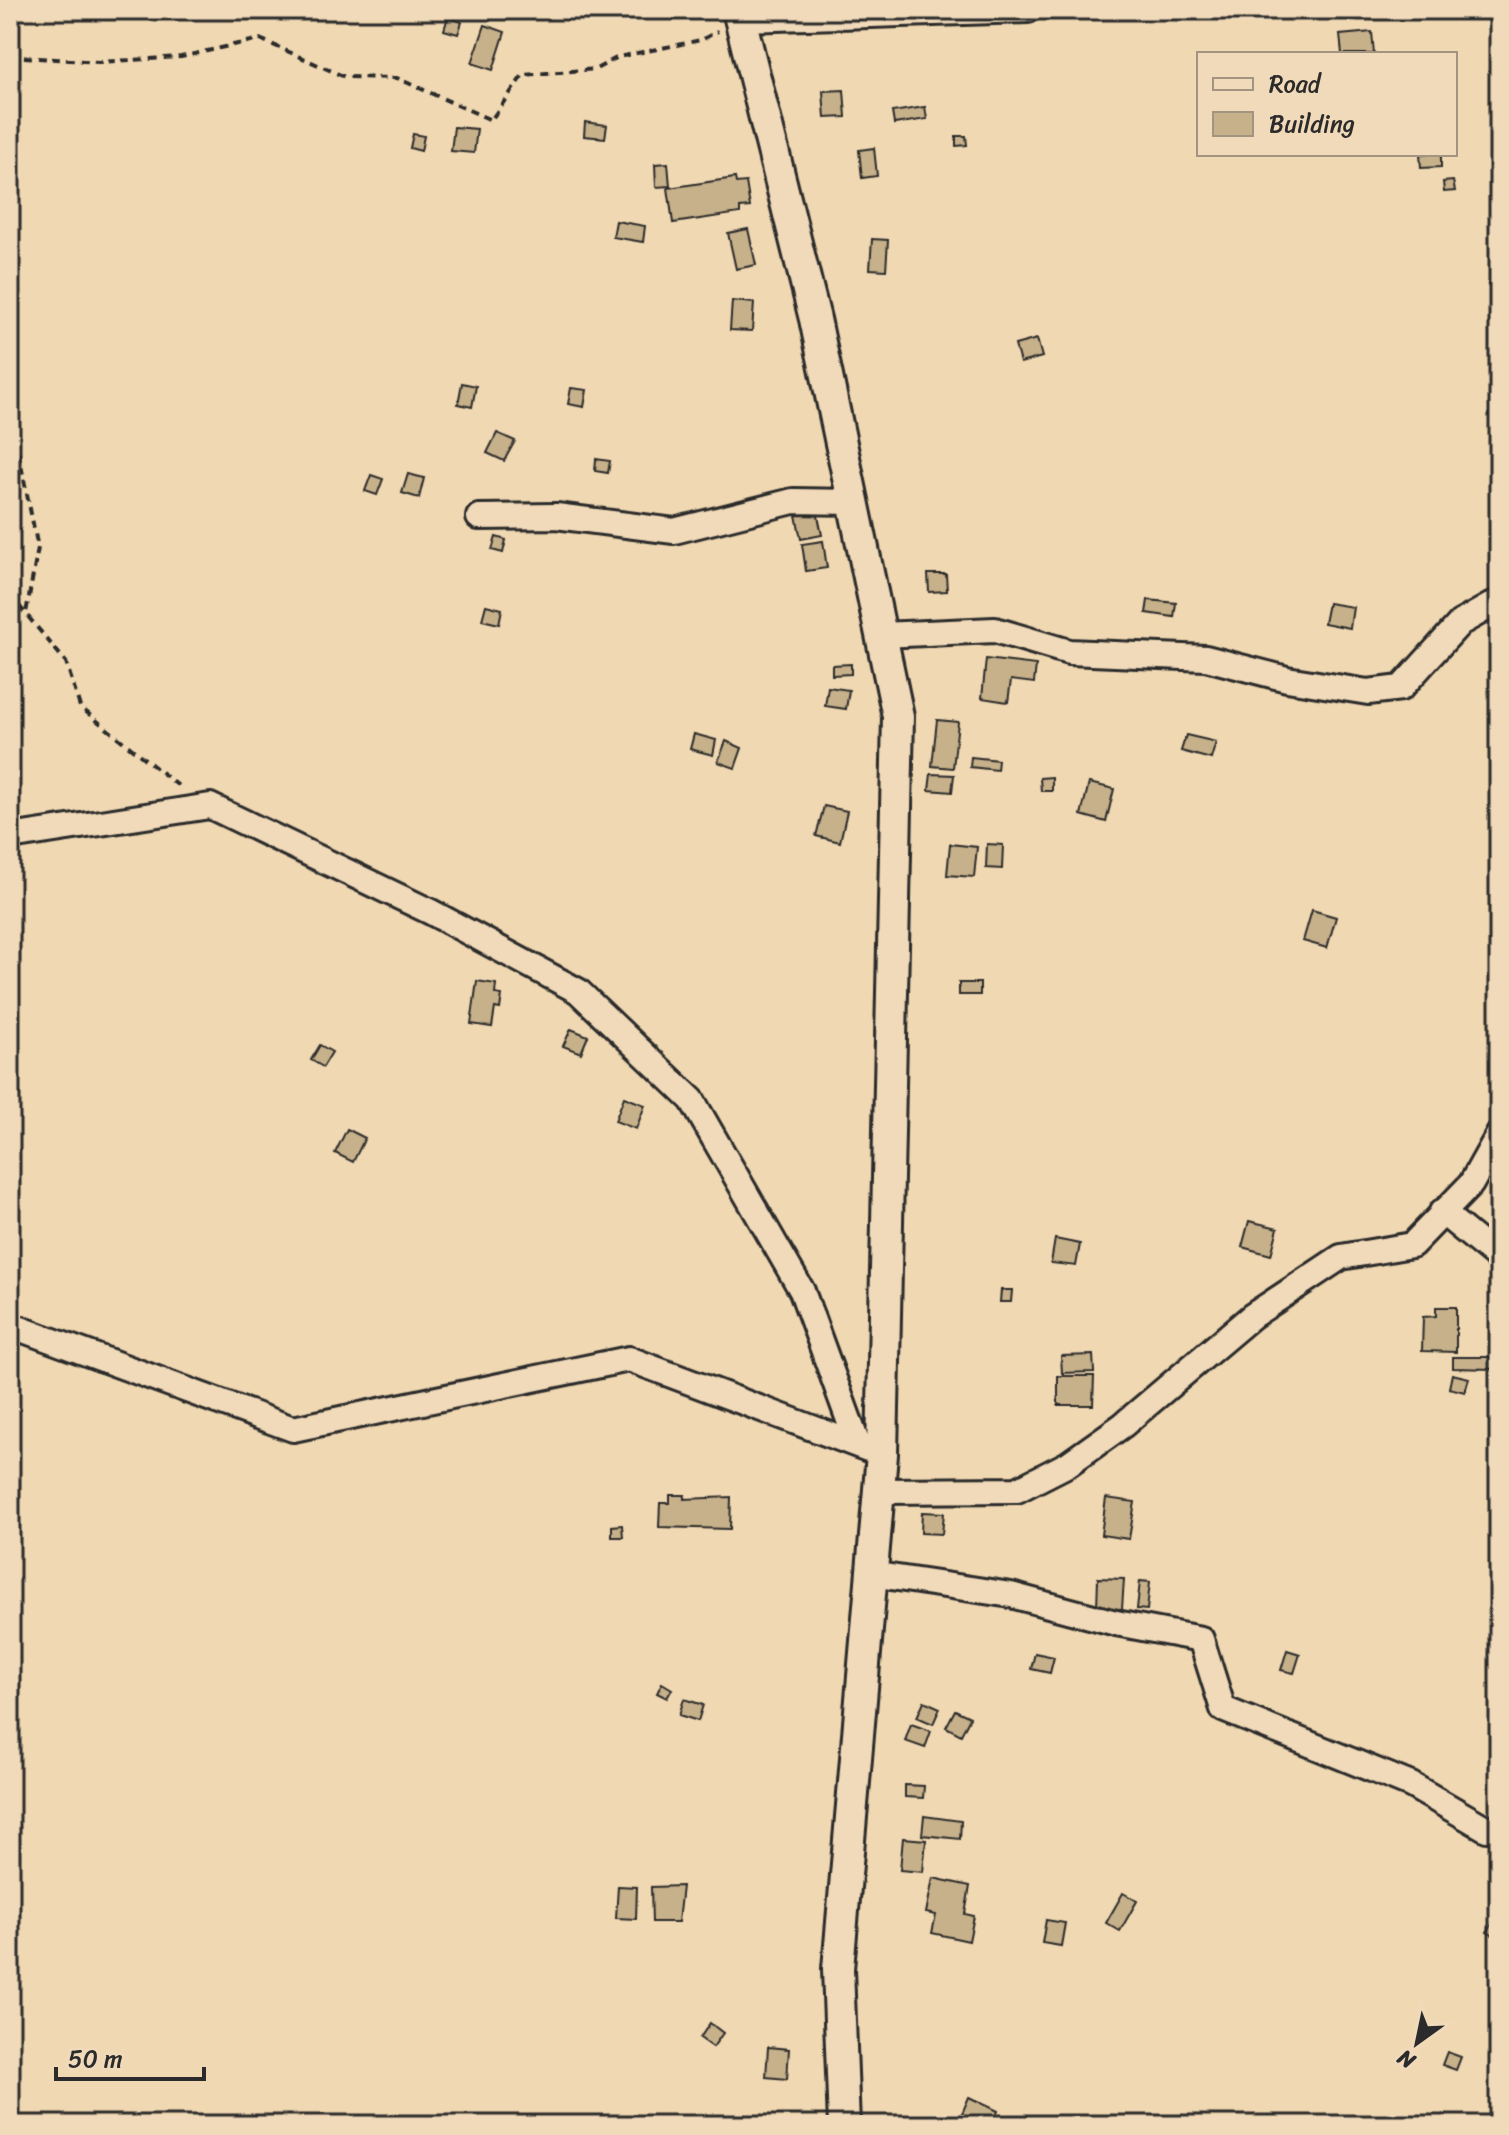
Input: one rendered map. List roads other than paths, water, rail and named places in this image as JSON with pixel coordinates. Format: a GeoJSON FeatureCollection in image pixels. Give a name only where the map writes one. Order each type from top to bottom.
{"type":"FeatureCollection","features":[{"type":"Feature","properties":{"kind":"street"},"geometry":{"type":"LineString","coordinates":[[870,1449],[898,716],[815,319],[740,14],[1028,10]]}},
{"type":"Feature","properties":{"kind":"street"},"geometry":{"type":"LineString","coordinates":[[479,517],[556,516],[674,531],[793,501],[853,502]]}},
{"type":"Feature","properties":{"kind":"street"},"geometry":{"type":"LineString","coordinates":[[881,635],[995,630],[1069,652],[1206,658],[1287,679],[1368,692],[1401,688],[1460,623],[1499,601]]}},
{"type":"Feature","properties":{"kind":"street"},"geometry":{"type":"LineString","coordinates":[[10,837],[205,807],[431,912],[578,991],[692,1100],[802,1291],[870,1449],[880,1491],[838,1969],[844,2125]]}},
{"type":"Feature","properties":{"kind":"street"},"geometry":{"type":"LineString","coordinates":[[880,1491],[1017,1490],[1068,1464],[1123,1425],[1252,1316],[1341,1257],[1412,1245],[1471,1184],[1499,1134]]}},
{"type":"Feature","properties":{"kind":"street"},"geometry":{"type":"LineString","coordinates":[[1442,1212],[1499,1259]]}},
{"type":"Feature","properties":{"kind":"street"},"geometry":{"type":"LineString","coordinates":[[10,1325],[293,1429],[629,1359],[870,1449]]}},
{"type":"Feature","properties":{"kind":"street"},"geometry":{"type":"LineString","coordinates":[[871,1574],[1011,1595],[1116,1623],[1201,1639],[1223,1709],[1411,1785],[1487,1829],[1499,1826]]}}]}
